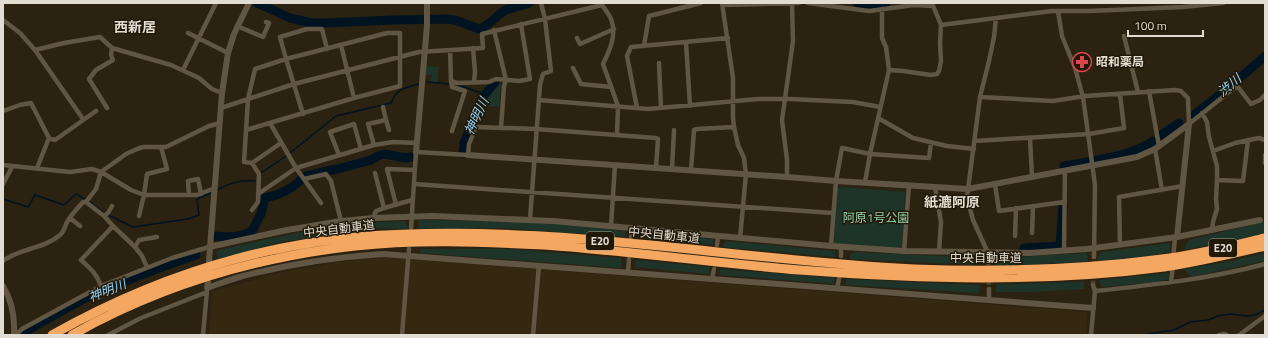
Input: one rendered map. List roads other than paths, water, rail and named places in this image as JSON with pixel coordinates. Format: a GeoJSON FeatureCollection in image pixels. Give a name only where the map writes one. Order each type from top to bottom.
{"type":"FeatureCollection","features":[{"type":"Feature","properties":{"kind":"highway","name":"中央自動車道"},"geometry":{"type":"LineString","coordinates":[[52,335],[84,317],[116,302],[180,276],[212,265],[316,242],[363,237],[432,233],[505,234],[590,240],[799,261],[914,269],[1044,270],[1164,263]]}},
{"type":"Feature","properties":{"kind":"highway","name":"中央自動車道"},"geometry":{"type":"LineString","coordinates":[[1181,260],[1265,238]]}},
{"type":"Feature","properties":{"kind":"highway","name":"中央自動車道"},"geometry":{"type":"LineString","coordinates":[[72,335],[117,312],[182,285],[282,258],[357,246],[471,242],[547,246],[798,270],[914,277],[973,278],[1044,277],[1107,273],[1265,246]]}},
{"type":"Feature","properties":{"kind":"street"},"geometry":{"type":"LineString","coordinates":[[183,70],[216,3]]}},
{"type":"Feature","properties":{"kind":"street"},"geometry":{"type":"LineString","coordinates":[[410,228],[427,26],[427,3]]}},
{"type":"Feature","properties":{"kind":"street"},"geometry":{"type":"LineString","coordinates":[[530,219],[540,85],[543,74],[552,71],[541,3]]}},
{"type":"Feature","properties":{"kind":"street"},"geometry":{"type":"LineString","coordinates":[[644,46],[649,16],[701,3]]}},
{"type":"Feature","properties":{"kind":"street"},"geometry":{"type":"LineString","coordinates":[[740,238],[746,174],[744,158],[738,145],[734,126],[733,78],[723,4],[799,3]]}},
{"type":"Feature","properties":{"kind":"street"},"geometry":{"type":"LineString","coordinates":[[808,3],[869,11],[914,5],[933,5],[941,25],[941,61],[937,74],[931,75],[903,70],[889,70]]}},
{"type":"Feature","properties":{"kind":"street"},"geometry":{"type":"LineString","coordinates":[[941,25],[1058,11],[1089,11],[1147,5],[1183,7],[1223,3]]}},
{"type":"Feature","properties":{"kind":"street"},"geometry":{"type":"LineString","coordinates":[[787,177],[787,160],[782,120],[794,41],[792,4]]}},
{"type":"Feature","properties":{"kind":"street"},"geometry":{"type":"LineString","coordinates":[[220,108],[294,84],[419,52],[484,48],[482,34],[602,5],[611,17],[614,29],[611,49],[603,64],[618,106],[617,135]]}},
{"type":"Feature","properties":{"kind":"street"},"geometry":{"type":"LineString","coordinates":[[209,260],[222,93],[228,53],[247,6]]}},
{"type":"Feature","properties":{"kind":"street"},"geometry":{"type":"LineString","coordinates":[[865,182],[889,70],[886,47],[882,38],[882,9]]}},
{"type":"Feature","properties":{"kind":"street"},"geometry":{"type":"LineString","coordinates":[[1058,11],[1062,36],[1075,68],[1083,97],[1089,134],[1095,185],[1094,257]]}},
{"type":"Feature","properties":{"kind":"street"},"geometry":{"type":"LineString","coordinates":[[988,262],[988,253],[973,220],[967,197],[980,97],[994,37],[996,18]]}},
{"type":"Feature","properties":{"kind":"street"},"geometry":{"type":"LineString","coordinates":[[3,20],[20,33],[35,50],[83,119]]}},
{"type":"Feature","properties":{"kind":"street"},"geometry":{"type":"LineString","coordinates":[[238,26],[263,37],[269,23],[266,22]]}},
{"type":"Feature","properties":{"kind":"street"},"geometry":{"type":"LineString","coordinates":[[452,81],[458,83],[489,82],[496,79],[519,81],[530,79],[521,24]]}},
{"type":"Feature","properties":{"kind":"street"},"geometry":{"type":"LineString","coordinates":[[303,114],[280,37],[307,28],[322,28],[327,49]]}},
{"type":"Feature","properties":{"kind":"street"},"geometry":{"type":"LineString","coordinates":[[578,38],[580,44],[614,29]]}},
{"type":"Feature","properties":{"kind":"street"},"geometry":{"type":"LineString","coordinates":[[494,30],[506,80],[504,86],[500,128]]}},
{"type":"Feature","properties":{"kind":"street"},"geometry":{"type":"LineString","coordinates":[[188,33],[228,53]]}},
{"type":"Feature","properties":{"kind":"street"},"geometry":{"type":"LineString","coordinates":[[246,130],[400,86],[400,33],[388,33],[286,59],[255,69],[248,99],[246,130],[244,162],[252,163],[281,143]]}},
{"type":"Feature","properties":{"kind":"street"},"geometry":{"type":"LineString","coordinates":[[1124,36],[1138,92]]}},
{"type":"Feature","properties":{"kind":"street"},"geometry":{"type":"LineString","coordinates":[[35,50],[64,43],[100,38],[112,48],[171,65],[183,70],[199,78],[212,89],[222,93]]}},
{"type":"Feature","properties":{"kind":"street"},"geometry":{"type":"LineString","coordinates":[[637,108],[627,56],[631,47],[728,38]]}},
{"type":"Feature","properties":{"kind":"street"},"geometry":{"type":"LineString","coordinates":[[686,42],[690,106]]}},
{"type":"Feature","properties":{"kind":"street"},"geometry":{"type":"LineString","coordinates":[[340,45],[354,98]]}},
{"type":"Feature","properties":{"kind":"street"},"geometry":{"type":"LineString","coordinates":[[106,108],[89,79],[96,70],[113,60],[112,48]]}},
{"type":"Feature","properties":{"kind":"street"},"geometry":{"type":"LineString","coordinates":[[473,48],[475,72],[474,82]]}},
{"type":"Feature","properties":{"kind":"street"},"geometry":{"type":"LineString","coordinates":[[450,50],[452,86],[465,91],[452,131]]}},
{"type":"Feature","properties":{"kind":"street"},"geometry":{"type":"LineString","coordinates":[[659,63],[661,108]]}},
{"type":"Feature","properties":{"kind":"street"},"geometry":{"type":"LineString","coordinates":[[573,68],[581,84],[611,87]]}},
{"type":"Feature","properties":{"kind":"street"},"geometry":{"type":"LineString","coordinates":[[416,152],[968,189],[1137,157],[1157,148],[1234,88],[1238,88],[1251,104],[1260,100],[1265,95]]}},
{"type":"Feature","properties":{"kind":"street"},"geometry":{"type":"LineString","coordinates":[[980,97],[1053,101],[1149,91],[1181,91],[1188,98],[1189,124],[1171,282]]}},
{"type":"Feature","properties":{"kind":"street"},"geometry":{"type":"LineString","coordinates":[[1149,91],[1162,190]]}},
{"type":"Feature","properties":{"kind":"street"},"geometry":{"type":"LineString","coordinates":[[975,141],[1089,134],[1124,128],[1120,94]]}},
{"type":"Feature","properties":{"kind":"street"},"geometry":{"type":"LineString","coordinates":[[539,100],[648,109],[758,99],[853,102],[880,107]]}},
{"type":"Feature","properties":{"kind":"street"},"geometry":{"type":"LineString","coordinates":[[3,111],[31,103],[49,138],[55,140],[96,111]]}},
{"type":"Feature","properties":{"kind":"street"},"geometry":{"type":"LineString","coordinates":[[383,107],[389,130]]}},
{"type":"Feature","properties":{"kind":"street"},"geometry":{"type":"LineString","coordinates":[[1202,114],[1207,122],[1209,137],[1217,166],[1217,209],[1212,230]]}},
{"type":"Feature","properties":{"kind":"street"},"geometry":{"type":"LineString","coordinates":[[878,118],[913,138],[931,143],[974,150]]}},
{"type":"Feature","properties":{"kind":"street"},"geometry":{"type":"LineString","coordinates":[[374,145],[368,124],[386,120]]}},
{"type":"Feature","properties":{"kind":"street"},"geometry":{"type":"LineString","coordinates":[[3,261],[10,255],[37,248],[54,240],[62,234],[70,218],[83,202],[86,202],[96,189],[101,172],[126,154],[137,149],[166,147],[209,126],[220,123]]}},
{"type":"Feature","properties":{"kind":"street"},"geometry":{"type":"LineString","coordinates":[[270,123],[296,168],[321,203]]}},
{"type":"Feature","properties":{"kind":"street"},"geometry":{"type":"LineString","coordinates":[[339,155],[330,132],[354,124],[361,149]]}},
{"type":"Feature","properties":{"kind":"street"},"geometry":{"type":"LineString","coordinates":[[691,170],[694,130],[734,126]]}},
{"type":"Feature","properties":{"kind":"street"},"geometry":{"type":"LineString","coordinates":[[468,155],[468,144],[476,127],[536,129],[656,138],[658,139],[656,168]]}},
{"type":"Feature","properties":{"kind":"street"},"geometry":{"type":"LineString","coordinates":[[672,169],[674,130]]}},
{"type":"Feature","properties":{"kind":"street"},"geometry":{"type":"LineString","coordinates":[[37,168],[49,138]]}},
{"type":"Feature","properties":{"kind":"street"},"geometry":{"type":"LineString","coordinates":[[1030,138],[1032,177]]}},
{"type":"Feature","properties":{"kind":"street"},"geometry":{"type":"LineString","coordinates":[[1213,151],[1248,140],[1259,138],[1265,140]]}},
{"type":"Feature","properties":{"kind":"street"},"geometry":{"type":"LineString","coordinates":[[1218,180],[1243,180],[1248,140]]}},
{"type":"Feature","properties":{"kind":"street"},"geometry":{"type":"LineString","coordinates":[[258,194],[296,168],[374,145],[393,142],[417,143]]}},
{"type":"Feature","properties":{"kind":"street"},"geometry":{"type":"LineString","coordinates":[[831,246],[836,181],[842,148],[870,154],[929,158],[931,143]]}},
{"type":"Feature","properties":{"kind":"street"},"geometry":{"type":"LineString","coordinates":[[139,216],[147,174],[167,169],[161,147]]}},
{"type":"Feature","properties":{"kind":"street"},"geometry":{"type":"LineString","coordinates":[[1265,155],[1265,163]]}},
{"type":"Feature","properties":{"kind":"street"},"geometry":{"type":"LineString","coordinates":[[252,163],[259,174],[258,202],[252,210]]}},
{"type":"Feature","properties":{"kind":"street"},"geometry":{"type":"LineString","coordinates":[[3,165],[70,172],[92,169],[101,172],[131,190],[144,195],[197,195],[215,188]]}},
{"type":"Feature","properties":{"kind":"street"},"geometry":{"type":"LineString","coordinates":[[611,226],[615,165]]}},
{"type":"Feature","properties":{"kind":"street"},"geometry":{"type":"LineString","coordinates":[[3,184],[5,177],[12,167]]}},
{"type":"Feature","properties":{"kind":"street"},"geometry":{"type":"LineString","coordinates":[[396,205],[387,169],[415,170]]}},
{"type":"Feature","properties":{"kind":"street"},"geometry":{"type":"LineString","coordinates":[[1064,251],[1065,171]]}},
{"type":"Feature","properties":{"kind":"street"},"geometry":{"type":"LineString","coordinates":[[375,173],[384,208]]}},
{"type":"Feature","properties":{"kind":"street"},"geometry":{"type":"LineString","coordinates":[[304,179],[326,174],[331,181],[341,221]]}},
{"type":"Feature","properties":{"kind":"street"},"geometry":{"type":"LineString","coordinates":[[188,195],[188,181],[198,179],[201,194]]}},
{"type":"Feature","properties":{"kind":"street"},"geometry":{"type":"LineString","coordinates":[[414,184],[833,213]]}},
{"type":"Feature","properties":{"kind":"street"},"geometry":{"type":"LineString","coordinates":[[995,184],[998,210],[1064,202]]}},
{"type":"Feature","properties":{"kind":"street"},"geometry":{"type":"LineString","coordinates":[[904,251],[909,185]]}},
{"type":"Feature","properties":{"kind":"street"},"geometry":{"type":"LineString","coordinates":[[1120,245],[1119,198],[1183,186]]}},
{"type":"Feature","properties":{"kind":"street"},"geometry":{"type":"LineString","coordinates":[[935,187],[941,222],[939,252]]}},
{"type":"Feature","properties":{"kind":"street"},"geometry":{"type":"LineString","coordinates":[[373,218],[376,212],[384,208],[412,200]]}},
{"type":"Feature","properties":{"kind":"street"},"geometry":{"type":"LineString","coordinates":[[86,202],[104,216],[135,247],[142,256],[147,267]]}},
{"type":"Feature","properties":{"kind":"street"},"geometry":{"type":"LineString","coordinates":[[104,216],[108,213],[112,206]]}},
{"type":"Feature","properties":{"kind":"street"},"geometry":{"type":"LineString","coordinates":[[1032,206],[1032,233]]}},
{"type":"Feature","properties":{"kind":"street"},"geometry":{"type":"LineString","coordinates":[[1015,236],[1016,208]]}},
{"type":"Feature","properties":{"kind":"street"},"geometry":{"type":"LineString","coordinates":[[15,335],[22,329],[101,286],[147,267],[209,247],[287,230],[341,221],[373,218],[433,216],[530,219],[841,247],[904,251],[988,253],[1064,251],[1120,245],[1176,237],[1262,220]]}},
{"type":"Feature","properties":{"kind":"street"},"geometry":{"type":"LineString","coordinates":[[70,218],[80,226]]}},
{"type":"Feature","properties":{"kind":"street"},"geometry":{"type":"LineString","coordinates":[[101,286],[96,275],[82,260],[113,226]]}},
{"type":"Feature","properties":{"kind":"street"},"geometry":{"type":"LineString","coordinates":[[631,239],[632,228]]}},
{"type":"Feature","properties":{"kind":"street"},"geometry":{"type":"LineString","coordinates":[[717,245],[718,236]]}},
{"type":"Feature","properties":{"kind":"street"},"geometry":{"type":"LineString","coordinates":[[135,247],[139,240],[157,237]]}},
{"type":"Feature","properties":{"kind":"street"},"geometry":{"type":"LineString","coordinates":[[840,256],[841,247]]}},
{"type":"Feature","properties":{"kind":"street"},"geometry":{"type":"LineString","coordinates":[[402,335],[408,252]]}},
{"type":"Feature","properties":{"kind":"street"},"geometry":{"type":"LineString","coordinates":[[108,335],[141,318],[207,288],[242,276],[295,264],[356,256],[408,252],[539,265],[1094,308]]}},
{"type":"Feature","properties":{"kind":"street"},"geometry":{"type":"LineString","coordinates":[[628,272],[629,258]]}},
{"type":"Feature","properties":{"kind":"street"},"geometry":{"type":"LineString","coordinates":[[1094,291],[1218,275],[1265,264]]}},
{"type":"Feature","properties":{"kind":"street"},"geometry":{"type":"LineString","coordinates":[[533,335],[539,265]]}},
{"type":"Feature","properties":{"kind":"street"},"geometry":{"type":"LineString","coordinates":[[712,279],[714,268]]}},
{"type":"Feature","properties":{"kind":"street"},"geometry":{"type":"LineString","coordinates":[[837,288],[838,279]]}},
{"type":"Feature","properties":{"kind":"street"},"geometry":{"type":"LineString","coordinates":[[1091,335],[1094,308],[1093,285]]}},
{"type":"Feature","properties":{"kind":"street"},"geometry":{"type":"LineString","coordinates":[[3,286],[12,309],[15,335]]}},
{"type":"Feature","properties":{"kind":"street"},"geometry":{"type":"LineString","coordinates":[[203,335],[207,288]]}},
{"type":"Feature","properties":{"kind":"street"},"geometry":{"type":"LineString","coordinates":[[989,289],[989,300]]}},
{"type":"Feature","properties":{"kind":"street"},"geometry":{"type":"LineString","coordinates":[[1240,335],[1265,316]]}},
{"type":"Feature","properties":{"kind":"street"},"geometry":{"type":"LineString","coordinates":[[119,329],[120,335]]}},
{"type":"Feature","properties":{"kind":"street"},"geometry":{"type":"LineString","coordinates":[[1219,335],[1227,335]]}},
{"type":"Feature","properties":{"kind":"waterway"},"geometry":{"type":"LineString","coordinates":[[257,3],[290,18],[312,23],[447,19],[455,20],[479,29],[489,24],[504,11],[529,3]]}},
{"type":"Feature","properties":{"kind":"waterway"},"geometry":{"type":"LineString","coordinates":[[857,3],[869,5],[886,3]]}},
{"type":"Feature","properties":{"kind":"waterway","name":"渋川"},"geometry":{"type":"LineString","coordinates":[[1194,115],[1231,86],[1265,56]]}},
{"type":"Feature","properties":{"kind":"waterway"},"geometry":{"type":"LineString","coordinates":[[427,82],[449,84]]}},
{"type":"Feature","properties":{"kind":"waterway","name":"神明川"},"geometry":{"type":"LineString","coordinates":[[463,153],[464,143],[483,97],[495,82]]}},
{"type":"Feature","properties":{"kind":"waterway"},"geometry":{"type":"LineString","coordinates":[[290,153],[336,116],[391,103],[399,91],[419,84]]}},
{"type":"Feature","properties":{"kind":"waterway"},"geometry":{"type":"LineString","coordinates":[[457,85],[485,94]]}},
{"type":"Feature","properties":{"kind":"waterway","name":"渋川"},"geometry":{"type":"LineString","coordinates":[[1161,135],[1179,123]]}},
{"type":"Feature","properties":{"kind":"waterway","name":"渋川"},"geometry":{"type":"LineString","coordinates":[[1097,160],[1126,154],[1153,141]]}},
{"type":"Feature","properties":{"kind":"waterway","name":"神明川"},"geometry":{"type":"LineString","coordinates":[[306,176],[371,160],[385,154],[406,158],[412,157]]}},
{"type":"Feature","properties":{"kind":"waterway"},"geometry":{"type":"LineString","coordinates":[[261,175],[261,173],[286,156]]}},
{"type":"Feature","properties":{"kind":"waterway","name":"渋川"},"geometry":{"type":"LineString","coordinates":[[1064,167],[1088,162]]}},
{"type":"Feature","properties":{"kind":"waterway","name":"神明川"},"geometry":{"type":"LineString","coordinates":[[214,236],[239,236],[253,230],[261,214],[265,198],[285,192],[302,179]]}},
{"type":"Feature","properties":{"kind":"waterway"},"geometry":{"type":"LineString","coordinates":[[217,190],[236,182],[255,181]]}},
{"type":"Feature","properties":{"kind":"waterway"},"geometry":{"type":"LineString","coordinates":[[108,215],[133,227],[188,219],[199,215],[197,199],[210,193]]}},
{"type":"Feature","properties":{"kind":"waterway"},"geometry":{"type":"LineString","coordinates":[[3,199],[28,207],[35,195],[64,205],[76,194],[85,199]]}},
{"type":"Feature","properties":{"kind":"waterway"},"geometry":{"type":"LineString","coordinates":[[89,201],[104,213]]}},
{"type":"Feature","properties":{"kind":"waterway","name":"渋川"},"geometry":{"type":"LineString","coordinates":[[1024,248],[1060,246],[1063,206]]}},
{"type":"Feature","properties":{"kind":"waterway","name":"神明川"},"geometry":{"type":"LineString","coordinates":[[22,335],[84,299],[196,255]]}},
{"type":"Feature","properties":{"kind":"waterway"},"geometry":{"type":"LineString","coordinates":[[1142,335],[1174,330],[1190,322],[1208,320],[1218,316],[1230,314],[1247,316],[1255,315],[1265,310]]}},
{"type":"Feature","properties":{"kind":"tunnel"},"geometry":{"type":"LineString","coordinates":[[1093,285],[1094,257]]}},
{"type":"Feature","properties":{"kind":"tunnel"},"geometry":{"type":"LineString","coordinates":[[988,261],[989,289]]}},
{"type":"Feature","properties":{"kind":"place","name":"昭和薬局"},"geometry":{"type":"Point","coordinates":[1082,62]}},
{"type":"Feature","properties":{"kind":"district","name":"西新居"},"geometry":{"type":"Point","coordinates":[135,27]}},
{"type":"Feature","properties":{"kind":"district","name":"紙漉阿原"},"geometry":{"type":"Point","coordinates":[952,202]}},
{"type":"Feature","properties":{"kind":"park label","name":"阿原1号公園"},"geometry":{"type":"Point","coordinates":[876,218]}}]}
